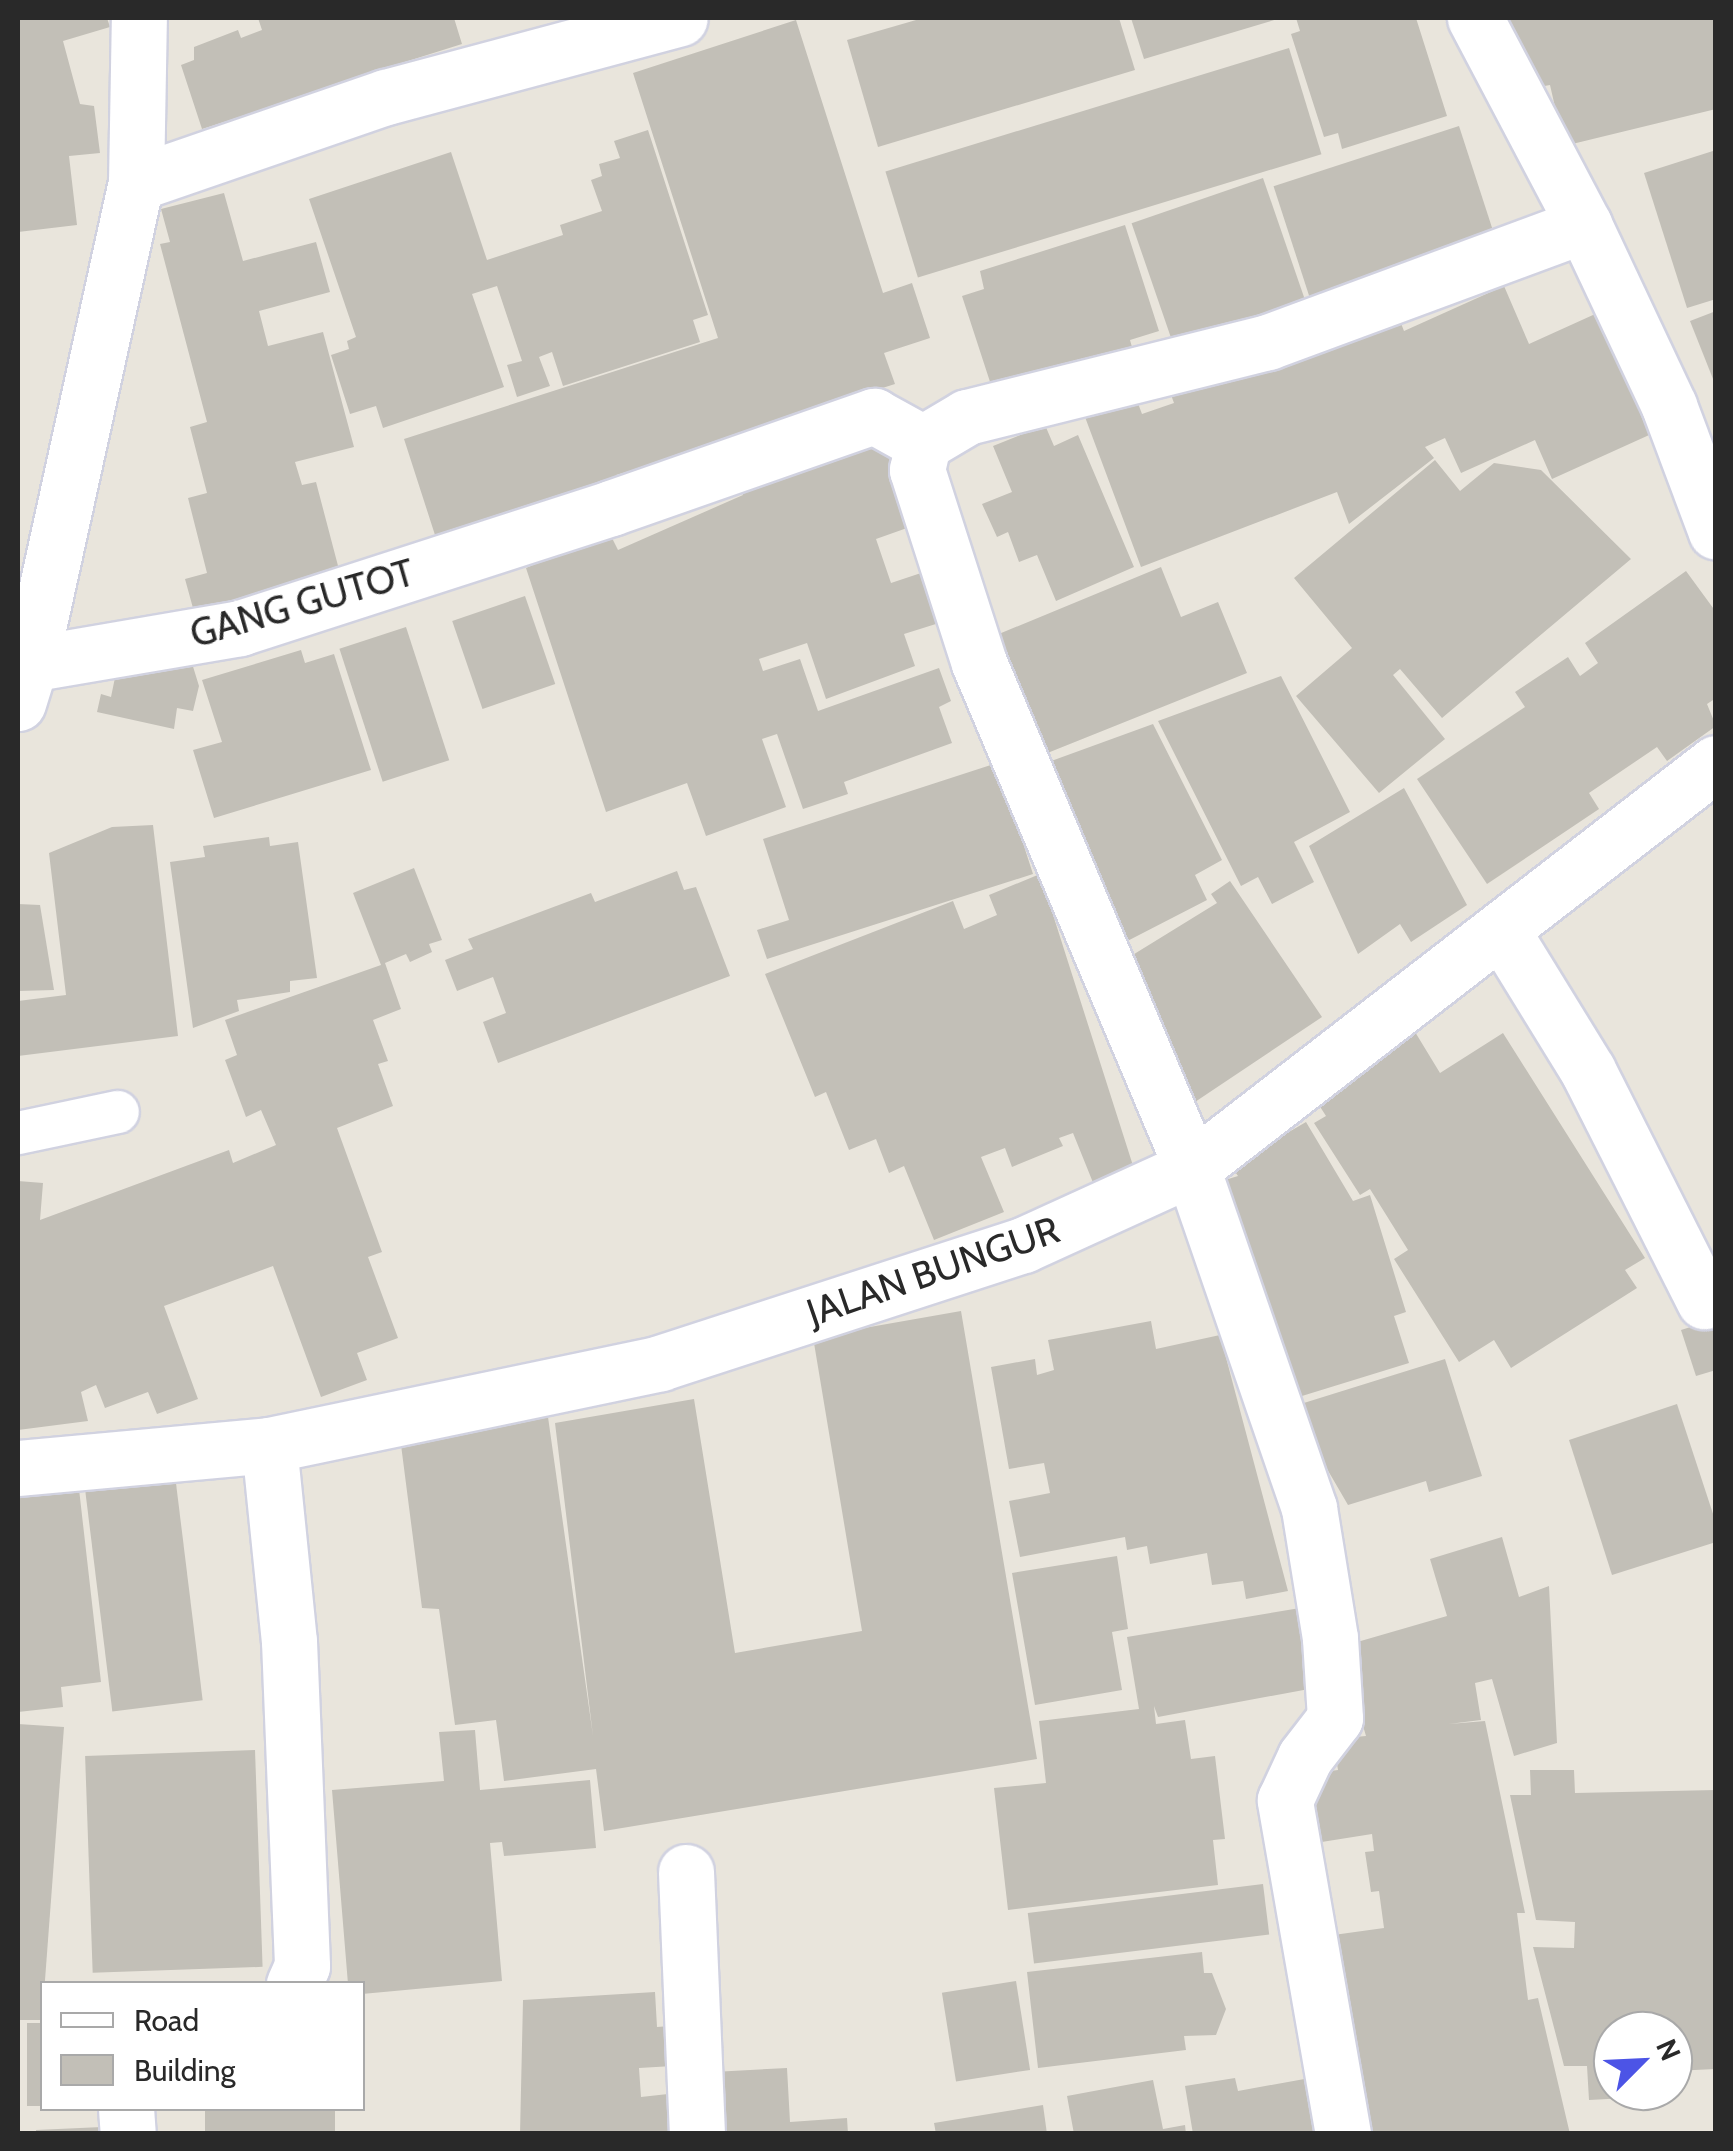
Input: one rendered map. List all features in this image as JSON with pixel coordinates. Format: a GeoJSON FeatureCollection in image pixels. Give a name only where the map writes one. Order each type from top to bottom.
{"type":"FeatureCollection","features":[{"type":"Feature","properties":{"kind":"street"},"geometry":{"type":"LineString","coordinates":[[24,683],[136,183],[140,18]]}},
{"type":"Feature","properties":{"kind":"street"},"geometry":{"type":"LineString","coordinates":[[136,183],[386,97],[680,18]]}},
{"type":"Feature","properties":{"kind":"street"},"geometry":{"type":"LineString","coordinates":[[1475,18],[1584,225],[1669,406],[1716,532]]}},
{"type":"Feature","properties":{"kind":"street"},"geometry":{"type":"LineString","coordinates":[[1343,2134],[1285,1800],[1305,1756],[1335,1718],[1324,1601],[1309,1508],[1192,1168],[979,663],[917,470],[923,443],[967,418],[1268,342],[1584,225]]}},
{"type":"Feature","properties":{"kind":"street","name":"GANG GUTOT"},"geometry":{"type":"LineString","coordinates":[[24,683],[240,628],[512,541],[874,416],[923,443]]}},
{"type":"Feature","properties":{"kind":"street","name":"JALAN BUNGUR"},"geometry":{"type":"LineString","coordinates":[[18,1468],[269,1444],[660,1363],[1023,1245],[1192,1168],[1716,762]]}},
{"type":"Feature","properties":{"kind":"street"},"geometry":{"type":"LineString","coordinates":[[1502,931],[1588,1071],[1704,1300]]}},
{"type":"Feature","properties":{"kind":"street"},"geometry":{"type":"LineString","coordinates":[[269,1444],[290,1660],[302,1966],[295,1981]]}},
{"type":"Feature","properties":{"kind":"street"},"geometry":{"type":"LineString","coordinates":[[686,1872],[697,2134]]}},
{"type":"Feature","properties":{"kind":"lane"},"geometry":{"type":"LineString","coordinates":[[18,1133],[118,1112]]}},
{"type":"Feature","properties":{"kind":"building"},"geometry":{"type":"Polygon","coordinates":[[[18,18],[107,18],[110,27],[63,41],[80,104],[94,106],[100,153],[69,156],[77,225],[18,232],[18,18]]]}},
{"type":"Feature","properties":{"kind":"building"},"geometry":{"type":"Polygon","coordinates":[[[258,18],[454,18],[462,44],[338,83],[343,97],[317,92],[202,129],[181,65],[194,60],[194,47],[238,30],[241,38],[262,30],[258,18]]]}},
{"type":"Feature","properties":{"kind":"building"},"geometry":{"type":"Polygon","coordinates":[[[923,18],[1119,18],[1135,70],[878,147],[847,40],[923,18]]]}},
{"type":"Feature","properties":{"kind":"building"},"geometry":{"type":"Polygon","coordinates":[[[1131,18],[1281,18],[1144,59],[1131,18]]]}},
{"type":"Feature","properties":{"kind":"building"},"geometry":{"type":"Polygon","coordinates":[[[1296,18],[1416,18],[1447,116],[1342,149],[1338,133],[1324,137],[1291,34],[1300,31],[1296,18]]]}},
{"type":"Feature","properties":{"kind":"building"},"geometry":{"type":"Polygon","coordinates":[[[1495,18],[1716,18],[1716,109],[1564,146],[1550,85],[1528,89],[1495,18]]]}},
{"type":"Feature","properties":{"kind":"building"},"geometry":{"type":"Polygon","coordinates":[[[796,20],[883,293],[912,283],[930,338],[884,353],[895,384],[835,403],[646,484],[640,468],[616,475],[623,493],[484,537],[478,521],[435,535],[404,439],[718,338],[633,73],[796,20]]]}},
{"type":"Feature","properties":{"kind":"building"},"geometry":{"type":"Polygon","coordinates":[[[1289,48],[1321,154],[918,278],[885,171],[1289,48]]]}},
{"type":"Feature","properties":{"kind":"building"},"geometry":{"type":"Polygon","coordinates":[[[1459,126],[1497,244],[1312,304],[1274,186],[1459,126]]]}},
{"type":"Feature","properties":{"kind":"building"},"geometry":{"type":"Polygon","coordinates":[[[648,130],[708,315],[693,320],[700,342],[563,386],[552,352],[539,357],[550,386],[517,397],[507,365],[522,361],[497,286],[472,294],[504,387],[383,428],[376,406],[350,414],[331,355],[349,349],[347,341],[356,337],[309,199],[451,152],[487,260],[563,235],[560,225],[602,211],[591,180],[602,176],[599,164],[620,158],[614,141],[648,130]]]}},
{"type":"Feature","properties":{"kind":"building"},"geometry":{"type":"Polygon","coordinates":[[[1716,150],[1716,299],[1687,308],[1644,173],[1716,150]]]}},
{"type":"Feature","properties":{"kind":"building"},"geometry":{"type":"Polygon","coordinates":[[[1263,178],[1312,321],[1181,366],[1132,223],[1263,178]]]}},
{"type":"Feature","properties":{"kind":"building"},"geometry":{"type":"Polygon","coordinates":[[[224,193],[243,261],[316,242],[330,292],[259,311],[268,346],[323,332],[354,447],[295,462],[302,485],[316,482],[342,581],[196,619],[185,579],[207,573],[188,498],[207,493],[190,427],[207,422],[160,244],[170,242],[161,209],[224,193]]]}},
{"type":"Feature","properties":{"kind":"building"},"geometry":{"type":"Polygon","coordinates":[[[1125,225],[1159,331],[1130,340],[1132,347],[993,391],[962,296],[984,289],[980,271],[1125,225]]]}},
{"type":"Feature","properties":{"kind":"building"},"geometry":{"type":"Polygon","coordinates":[[[1504,286],[1529,344],[1604,310],[1658,431],[1552,479],[1535,440],[1461,473],[1445,438],[1425,447],[1434,458],[1349,524],[1337,492],[1141,567],[1085,417],[1136,398],[1142,414],[1174,403],[1167,384],[1395,308],[1404,331],[1504,286]]]}},
{"type":"Feature","properties":{"kind":"building"},"geometry":{"type":"Polygon","coordinates":[[[1716,311],[1716,384],[1715,384],[1690,321],[1716,311]]]}},
{"type":"Feature","properties":{"kind":"building"},"geometry":{"type":"Polygon","coordinates":[[[1045,425],[1054,446],[1078,435],[1134,567],[1056,601],[1037,555],[1019,562],[1008,532],[997,537],[982,504],[1012,492],[993,446],[1045,425]]]}},
{"type":"Feature","properties":{"kind":"building"},"geometry":{"type":"Polygon","coordinates":[[[874,429],[891,442],[907,528],[876,539],[891,583],[921,573],[939,623],[904,634],[915,666],[826,699],[807,643],[759,659],[763,671],[800,659],[818,711],[939,668],[951,701],[939,707],[952,743],[844,782],[848,794],[803,809],[777,734],[762,739],[786,807],[706,836],[687,783],[606,812],[526,568],[609,532],[618,550],[743,495],[737,478],[874,429]]]}},
{"type":"Feature","properties":{"kind":"building"},"geometry":{"type":"Polygon","coordinates":[[[1435,460],[1460,491],[1494,463],[1541,470],[1631,559],[1442,718],[1400,669],[1393,675],[1445,739],[1379,793],[1296,696],[1352,648],[1294,578],[1435,460]]]}},
{"type":"Feature","properties":{"kind":"building"},"geometry":{"type":"Polygon","coordinates":[[[1161,567],[1181,617],[1218,602],[1247,673],[1030,760],[982,641],[1161,567]]]}},
{"type":"Feature","properties":{"kind":"building"},"geometry":{"type":"Polygon","coordinates":[[[1686,571],[1716,612],[1716,698],[1707,704],[1716,726],[1667,761],[1657,747],[1589,793],[1599,809],[1487,884],[1417,779],[1525,707],[1515,692],[1568,657],[1580,676],[1598,663],[1585,643],[1686,571]]]}},
{"type":"Feature","properties":{"kind":"building"},"geometry":{"type":"Polygon","coordinates":[[[525,596],[555,684],[482,709],[452,621],[525,596]]]}},
{"type":"Feature","properties":{"kind":"building"},"geometry":{"type":"Polygon","coordinates":[[[406,627],[449,760],[383,782],[339,649],[406,627]]]}},
{"type":"Feature","properties":{"kind":"building"},"geometry":{"type":"Polygon","coordinates":[[[301,650],[305,663],[334,654],[371,770],[214,818],[193,750],[222,742],[202,680],[301,650]]]}},
{"type":"Feature","properties":{"kind":"building"},"geometry":{"type":"Polygon","coordinates":[[[119,658],[191,660],[199,686],[193,711],[177,708],[174,729],[97,712],[101,694],[111,697],[119,658]]]}},
{"type":"Feature","properties":{"kind":"building"},"geometry":{"type":"Polygon","coordinates":[[[1281,676],[1350,812],[1294,842],[1314,882],[1272,904],[1258,877],[1241,886],[1158,721],[1281,676]]]}},
{"type":"Feature","properties":{"kind":"building"},"geometry":{"type":"Polygon","coordinates":[[[1153,724],[1222,860],[1195,875],[1207,900],[1106,952],[1032,768],[1153,724]]]}},
{"type":"Feature","properties":{"kind":"building"},"geometry":{"type":"Polygon","coordinates":[[[997,763],[1033,874],[767,959],[757,930],[789,920],[763,839],[997,763]]]}},
{"type":"Feature","properties":{"kind":"building"},"geometry":{"type":"Polygon","coordinates":[[[1404,788],[1467,905],[1411,942],[1400,924],[1358,954],[1309,846],[1404,788]]]}},
{"type":"Feature","properties":{"kind":"building"},"geometry":{"type":"Polygon","coordinates":[[[153,825],[178,1036],[18,1056],[18,1001],[66,995],[49,853],[112,827],[153,825]]]}},
{"type":"Feature","properties":{"kind":"building"},"geometry":{"type":"Polygon","coordinates":[[[269,837],[270,846],[298,842],[317,978],[290,981],[290,992],[237,1000],[239,1011],[193,1028],[170,862],[205,857],[203,846],[269,837]]]}},
{"type":"Feature","properties":{"kind":"building"},"geometry":{"type":"Polygon","coordinates":[[[414,868],[442,940],[429,944],[432,952],[410,962],[406,954],[385,963],[401,1009],[373,1020],[388,1061],[378,1064],[393,1106],[337,1128],[382,1252],[368,1257],[398,1338],[357,1353],[367,1380],[321,1397],[273,1266],[164,1306],[198,1399],[157,1414],[148,1392],[105,1408],[96,1385],[81,1392],[88,1421],[18,1430],[18,1181],[43,1183],[40,1220],[229,1150],[233,1163],[276,1145],[261,1110],[246,1117],[225,1060],[237,1055],[225,1020],[381,965],[353,893],[414,868]]]}},
{"type":"Feature","properties":{"kind":"building"},"geometry":{"type":"Polygon","coordinates":[[[677,871],[684,890],[696,887],[730,976],[498,1063],[483,1022],[506,1013],[493,977],[457,991],[445,960],[473,949],[468,939],[591,893],[595,902],[677,871]]]}},
{"type":"Feature","properties":{"kind":"building"},"geometry":{"type":"Polygon","coordinates":[[[1040,874],[1136,1175],[1096,1190],[1073,1133],[1059,1138],[1063,1146],[1012,1167],[1005,1148],[981,1157],[1004,1212],[934,1240],[904,1166],[889,1173],[876,1139],[849,1150],[826,1092],[815,1097],[765,974],[953,901],[964,929],[997,915],[989,895],[1040,874]]]}},
{"type":"Feature","properties":{"kind":"building"},"geometry":{"type":"Polygon","coordinates":[[[1230,881],[1322,1017],[1186,1108],[1118,964],[1217,903],[1211,894],[1230,881]]]}},
{"type":"Feature","properties":{"kind":"building"},"geometry":{"type":"Polygon","coordinates":[[[18,904],[40,905],[54,990],[18,991],[18,904]]]}},
{"type":"Feature","properties":{"kind":"building"},"geometry":{"type":"Polygon","coordinates":[[[1412,1027],[1440,1073],[1503,1033],[1645,1258],[1625,1270],[1637,1288],[1511,1368],[1494,1340],[1459,1362],[1394,1259],[1408,1250],[1370,1189],[1360,1195],[1314,1123],[1326,1116],[1310,1091],[1412,1027]]]}},
{"type":"Feature","properties":{"kind":"building"},"geometry":{"type":"Polygon","coordinates":[[[1306,1122],[1353,1201],[1370,1195],[1406,1312],[1394,1316],[1409,1363],[1276,1404],[1209,1185],[1238,1176],[1231,1166],[1306,1122]]]}},
{"type":"Feature","properties":{"kind":"building"},"geometry":{"type":"Polygon","coordinates":[[[961,1311],[1037,1759],[604,1831],[596,1769],[504,1781],[496,1720],[455,1725],[439,1609],[422,1608],[400,1437],[548,1417],[593,1736],[555,1423],[694,1399],[735,1653],[862,1631],[813,1337],[961,1311]]]}},
{"type":"Feature","properties":{"kind":"building"},"geometry":{"type":"Polygon","coordinates":[[[1716,1319],[1716,1370],[1696,1376],[1681,1330],[1716,1319]]]}},
{"type":"Feature","properties":{"kind":"building"},"geometry":{"type":"Polygon","coordinates":[[[1151,1321],[1156,1349],[1220,1335],[1288,1591],[1246,1599],[1243,1581],[1212,1585],[1207,1553],[1150,1564],[1147,1546],[1127,1550],[1125,1537],[1020,1557],[1009,1501],[1050,1493],[1044,1463],[1009,1469],[991,1367],[1035,1359],[1037,1375],[1054,1370],[1048,1340],[1151,1321]]]}},
{"type":"Feature","properties":{"kind":"building"},"geometry":{"type":"Polygon","coordinates":[[[1445,1359],[1482,1476],[1429,1492],[1426,1481],[1348,1505],[1291,1407],[1445,1359]]]}},
{"type":"Feature","properties":{"kind":"building"},"geometry":{"type":"Polygon","coordinates":[[[1677,1404],[1716,1523],[1716,1542],[1612,1575],[1569,1440],[1677,1404]]]}},
{"type":"Feature","properties":{"kind":"building"},"geometry":{"type":"Polygon","coordinates":[[[175,1475],[203,1700],[112,1711],[85,1486],[175,1475]]]}},
{"type":"Feature","properties":{"kind":"building"},"geometry":{"type":"Polygon","coordinates":[[[79,1489],[101,1682],[61,1687],[63,1707],[18,1712],[18,1496],[79,1489]]]}},
{"type":"Feature","properties":{"kind":"building"},"geometry":{"type":"Polygon","coordinates":[[[1502,1537],[1519,1597],[1549,1586],[1557,1743],[1514,1756],[1492,1679],[1475,1683],[1481,1720],[1449,1724],[1485,1721],[1525,1913],[1517,1913],[1528,2000],[1538,1998],[1570,2134],[1358,2134],[1319,1937],[1384,1928],[1379,1891],[1371,1892],[1365,1852],[1374,1851],[1372,1834],[1309,1844],[1300,1775],[1338,1770],[1333,1739],[1366,1736],[1340,1647],[1447,1616],[1430,1559],[1502,1537]]]}},
{"type":"Feature","properties":{"kind":"building"},"geometry":{"type":"Polygon","coordinates":[[[1117,1556],[1128,1629],[1112,1632],[1122,1690],[1035,1705],[1012,1573],[1117,1556]]]}},
{"type":"Feature","properties":{"kind":"building"},"geometry":{"type":"Polygon","coordinates":[[[1300,1608],[1309,1689],[1158,1717],[1154,1706],[1156,1724],[1185,1720],[1191,1759],[1215,1756],[1225,1839],[1213,1840],[1218,1885],[1008,1910],[994,1788],[1046,1783],[1039,1721],[1139,1709],[1127,1637],[1300,1608]]]}},
{"type":"Feature","properties":{"kind":"building"},"geometry":{"type":"Polygon","coordinates":[[[18,1724],[64,1727],[45,1981],[40,1981],[40,2020],[18,2020],[18,1724]]]}},
{"type":"Feature","properties":{"kind":"building"},"geometry":{"type":"Polygon","coordinates":[[[475,1730],[480,1790],[590,1780],[596,1848],[504,1856],[502,1842],[490,1843],[502,1981],[365,1994],[365,1981],[348,1981],[332,1790],[444,1781],[439,1732],[475,1730]]]}},
{"type":"Feature","properties":{"kind":"building"},"geometry":{"type":"Polygon","coordinates":[[[255,1750],[263,1967],[93,1973],[85,1756],[255,1750]]]}},
{"type":"Feature","properties":{"kind":"building"},"geometry":{"type":"Polygon","coordinates":[[[1530,1770],[1574,1770],[1575,1793],[1716,1790],[1716,2069],[1693,2070],[1693,2011],[1593,2011],[1593,2100],[1589,2100],[1587,2066],[1564,2066],[1533,1947],[1574,1948],[1575,1922],[1536,1920],[1510,1795],[1531,1795],[1530,1770]]]}},
{"type":"Feature","properties":{"kind":"building"},"geometry":{"type":"Polygon","coordinates":[[[1263,1884],[1269,1935],[1034,1964],[1028,1913],[1263,1884]]]}},
{"type":"Feature","properties":{"kind":"building"},"geometry":{"type":"Polygon","coordinates":[[[1202,1952],[1204,1973],[1212,1973],[1226,2009],[1216,2035],[1184,2036],[1186,2050],[1038,2068],[1027,1972],[1202,1952]]]}},
{"type":"Feature","properties":{"kind":"building"},"geometry":{"type":"Polygon","coordinates":[[[1016,1981],[1030,2070],[956,2082],[942,1993],[1016,1981]]]}},
{"type":"Feature","properties":{"kind":"building"},"geometry":{"type":"Polygon","coordinates":[[[655,1992],[657,2027],[670,2026],[673,2066],[639,2068],[641,2097],[668,2094],[671,2134],[520,2134],[523,2000],[655,1992]]]}},
{"type":"Feature","properties":{"kind":"building"},"geometry":{"type":"Polygon","coordinates":[[[27,2023],[40,2023],[40,2106],[27,2106],[27,2023]]]}},
{"type":"Feature","properties":{"kind":"building"},"geometry":{"type":"Polygon","coordinates":[[[787,2068],[790,2122],[847,2118],[848,2134],[716,2134],[713,2072],[787,2068]]]}},
{"type":"Feature","properties":{"kind":"building"},"geometry":{"type":"Polygon","coordinates":[[[1235,2078],[1238,2091],[1310,2078],[1319,2134],[1193,2134],[1185,2086],[1235,2078]]]}},
{"type":"Feature","properties":{"kind":"building"},"geometry":{"type":"Polygon","coordinates":[[[1153,2080],[1163,2129],[1185,2125],[1186,2134],[1074,2134],[1067,2096],[1153,2080]]]}},
{"type":"Feature","properties":{"kind":"building"},"geometry":{"type":"Polygon","coordinates":[[[1043,2105],[1047,2134],[936,2134],[934,2123],[1043,2105]]]}},
{"type":"Feature","properties":{"kind":"building"},"geometry":{"type":"Polygon","coordinates":[[[205,2111],[335,2111],[335,2134],[205,2134],[205,2111]]]}},
{"type":"Feature","properties":{"kind":"building"},"geometry":{"type":"Polygon","coordinates":[[[102,2127],[102,2134],[36,2134],[36,2130],[102,2127]]]}}]}
